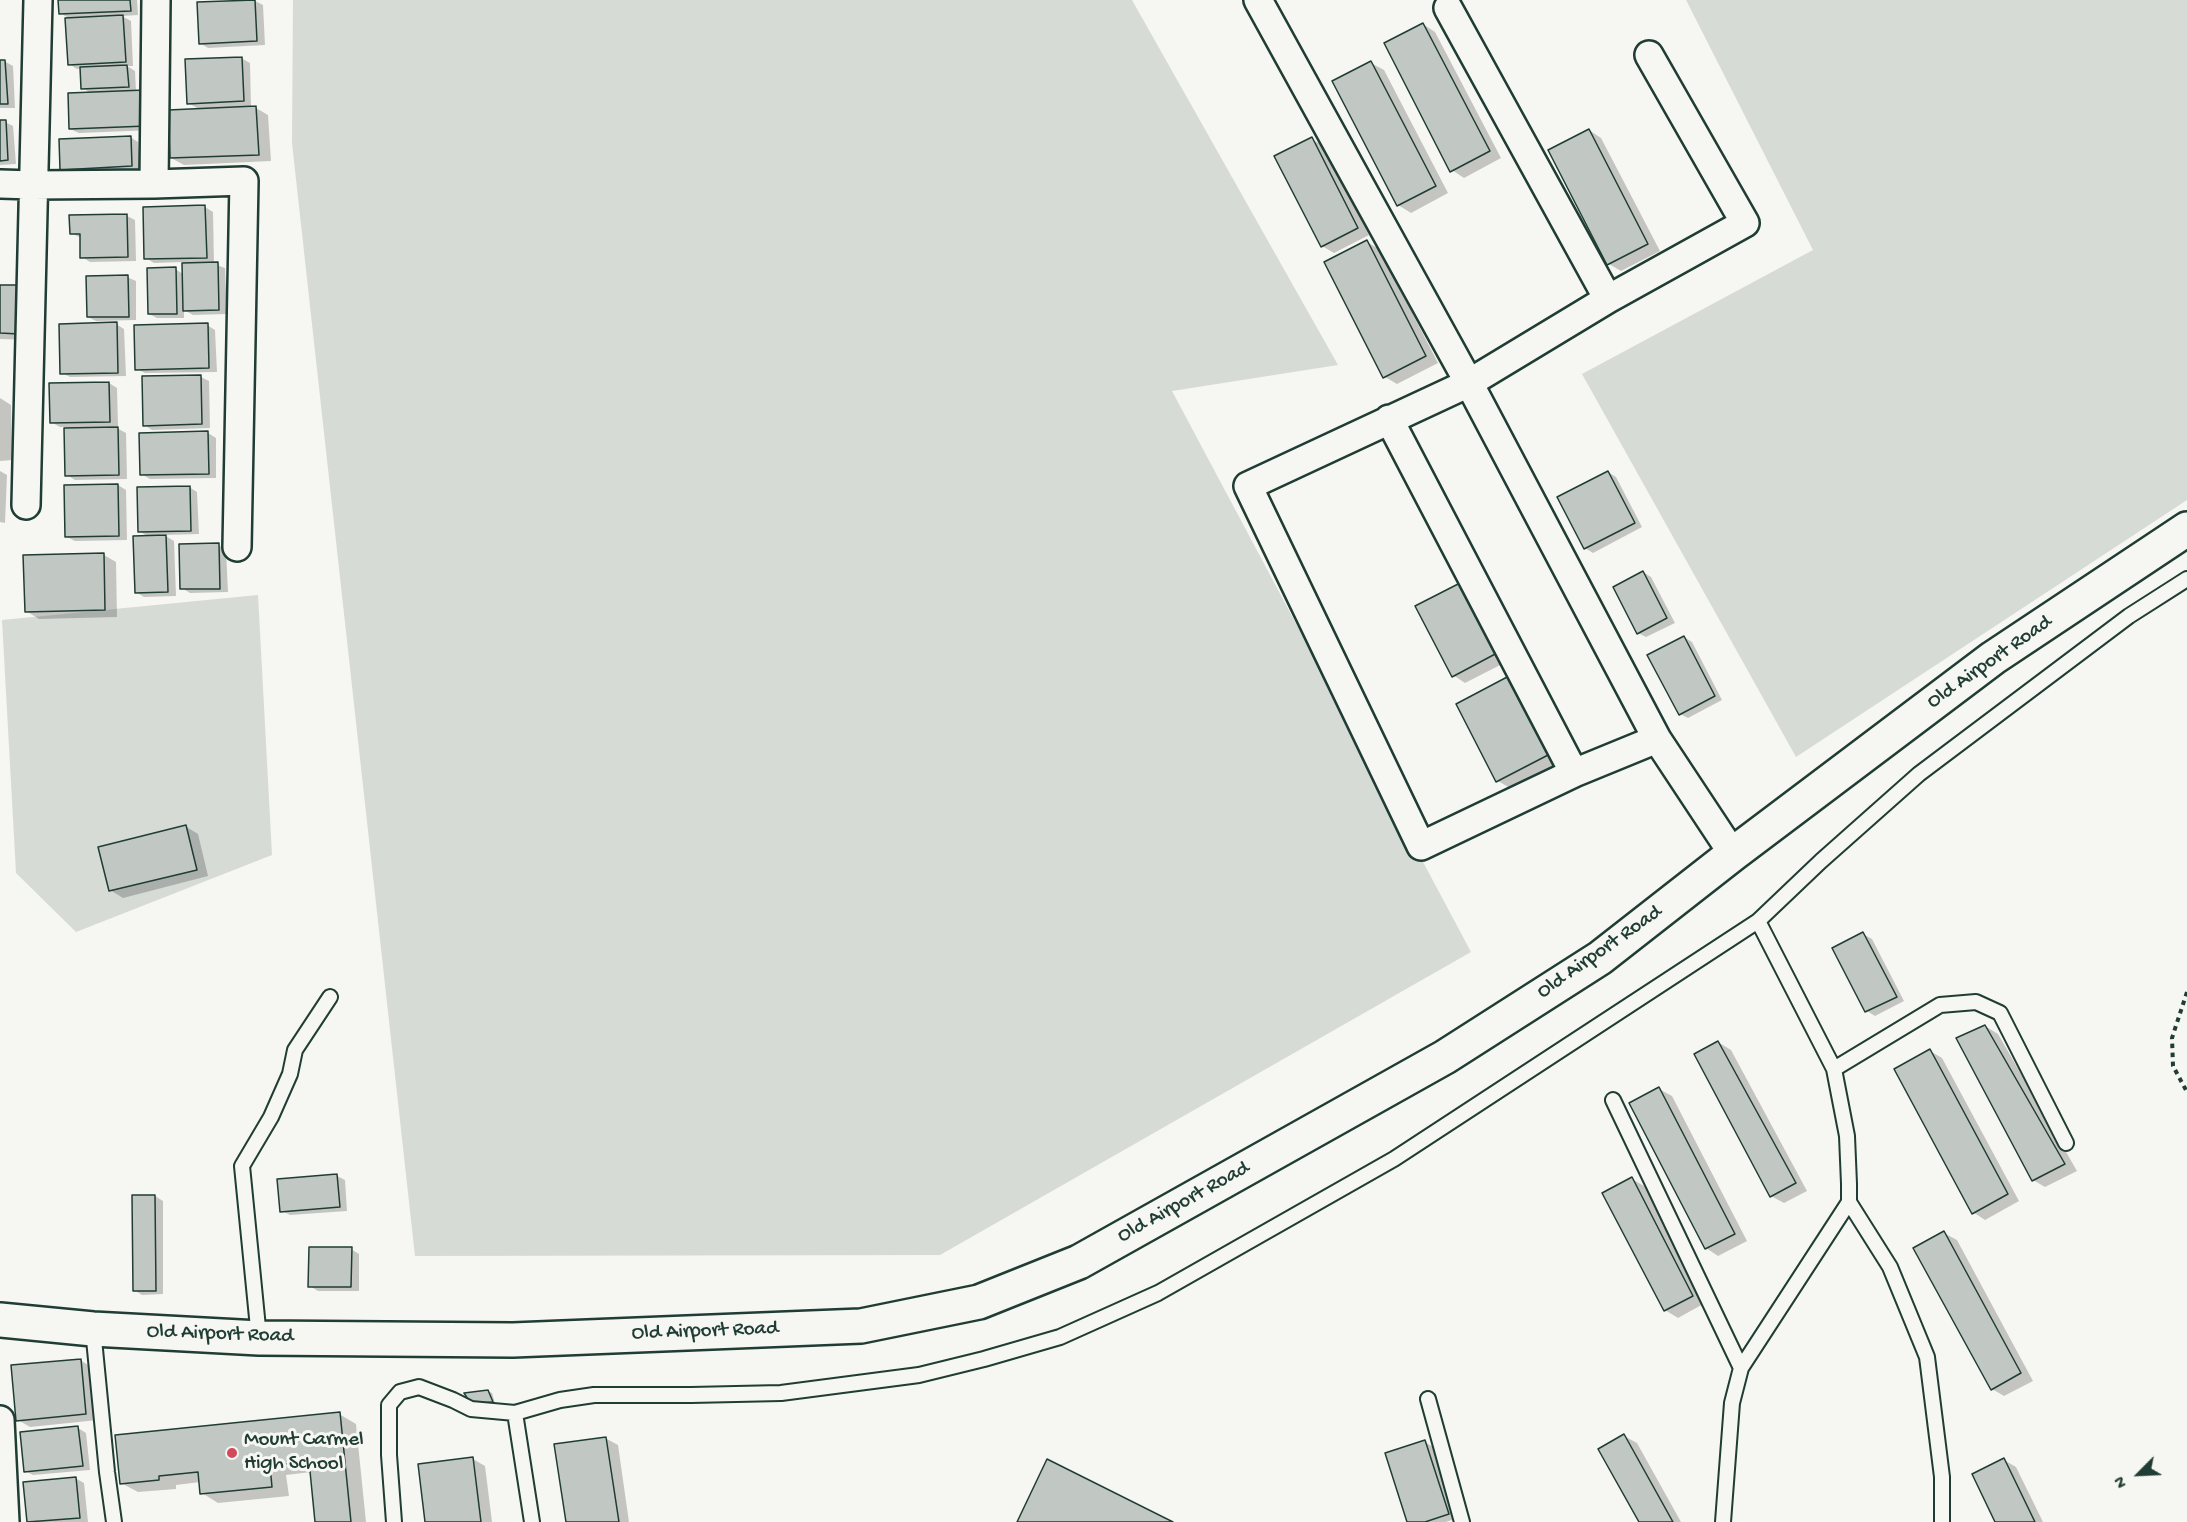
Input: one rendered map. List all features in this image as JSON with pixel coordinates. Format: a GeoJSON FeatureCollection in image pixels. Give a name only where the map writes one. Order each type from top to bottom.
{"type":"FeatureCollection","features":[{"type":"Feature","properties":{"kind":"main road","name":"Old Airport Road"},"geometry":{"type":"LineString","coordinates":[[0,1320],[93,1329],[259,1338],[513,1340],[861,1326],[979,1302],[1078,1262],[1445,1057],[1599,958],[1993,658],[2187,530]]}},
{"type":"Feature","properties":{"kind":"street"},"geometry":{"type":"LineString","coordinates":[[26,505],[38,0]]}},
{"type":"Feature","properties":{"kind":"street"},"geometry":{"type":"LineString","coordinates":[[154,184],[156,0]]}},
{"type":"Feature","properties":{"kind":"street"},"geometry":{"type":"LineString","coordinates":[[1258,0],[1469,383],[1657,739],[1733,854]]}},
{"type":"Feature","properties":{"kind":"street"},"geometry":{"type":"LineString","coordinates":[[1448,8],[1608,299]]}},
{"type":"Feature","properties":{"kind":"street"},"geometry":{"type":"LineString","coordinates":[[1650,55],[1745,223],[1608,299],[1469,383],[1248,486],[1420,846],[1574,773],[1657,739]]}},
{"type":"Feature","properties":{"kind":"street"},"geometry":{"type":"LineString","coordinates":[[0,184],[33,186],[244,181],[237,547]]}},
{"type":"Feature","properties":{"kind":"street"},"geometry":{"type":"LineString","coordinates":[[1389,419],[1574,773]]}},
{"type":"Feature","properties":{"kind":"street"},"geometry":{"type":"LineString","coordinates":[[0,1420],[5,1522]]}},
{"type":"Feature","properties":{"kind":"lane"},"geometry":{"type":"LineString","coordinates":[[394,1522],[389,1455],[389,1405],[400,1392],[419,1387],[471,1409],[515,1413],[560,1400],[594,1395],[781,1393],[919,1375],[984,1359],[1060,1336],[1158,1293],[1394,1159],[1758,921],[1821,861],[1919,774],[2129,616],[2187,579]]}},
{"type":"Feature","properties":{"kind":"lane"},"geometry":{"type":"LineString","coordinates":[[1758,921],[1834,1069],[1847,1136],[1849,1202],[1890,1267],[1928,1357],[1942,1477],[1942,1522]]}},
{"type":"Feature","properties":{"kind":"lane"},"geometry":{"type":"LineString","coordinates":[[259,1338],[242,1166],[271,1117],[290,1074],[295,1050],[330,997]]}},
{"type":"Feature","properties":{"kind":"lane"},"geometry":{"type":"LineString","coordinates":[[1834,1069],[1940,1005],[1976,1002],[2000,1013],[2066,1143]]}},
{"type":"Feature","properties":{"kind":"lane"},"geometry":{"type":"LineString","coordinates":[[1613,1100],[1741,1368]]}},
{"type":"Feature","properties":{"kind":"lane"},"geometry":{"type":"LineString","coordinates":[[1723,1522],[1732,1403],[1741,1368],[1849,1202]]}},
{"type":"Feature","properties":{"kind":"lane"},"geometry":{"type":"LineString","coordinates":[[93,1329],[114,1522]]}},
{"type":"Feature","properties":{"kind":"lane"},"geometry":{"type":"LineString","coordinates":[[1428,1399],[1462,1522]]}},
{"type":"Feature","properties":{"kind":"lane"},"geometry":{"type":"LineString","coordinates":[[515,1413],[532,1522]]}},
{"type":"Feature","properties":{"kind":"path"},"geometry":{"type":"LineString","coordinates":[[2187,992],[2172,1038],[2173,1066],[2187,1092]]}},
{"type":"Feature","properties":{"kind":"shaded area"},"geometry":{"type":"Polygon","coordinates":[[[293,0],[1132,0],[1338,365],[1172,391],[1471,952],[940,1255],[415,1256],[292,143],[293,0]]]}},
{"type":"Feature","properties":{"kind":"shaded area"},"geometry":{"type":"Polygon","coordinates":[[[1686,0],[2187,0],[2187,500],[1796,757],[1582,374],[1813,250],[1686,0]]]}},
{"type":"Feature","properties":{"kind":"shaded area"},"geometry":{"type":"Polygon","coordinates":[[[258,595],[272,855],[76,932],[16,873],[2,620],[258,595]]]}},
{"type":"Feature","properties":{"kind":"building"},"geometry":{"type":"Polygon","coordinates":[[[58,0],[130,0],[131,11],[59,14],[58,0]]]}},
{"type":"Feature","properties":{"kind":"building"},"geometry":{"type":"Polygon","coordinates":[[[255,0],[257,41],[199,44],[197,2],[255,0]]]}},
{"type":"Feature","properties":{"kind":"building"},"geometry":{"type":"Polygon","coordinates":[[[123,15],[126,62],[68,65],[65,18],[123,15]]]}},
{"type":"Feature","properties":{"kind":"building"},"geometry":{"type":"Polygon","coordinates":[[[1423,23],[1490,151],[1450,172],[1384,43],[1423,23]]]}},
{"type":"Feature","properties":{"kind":"building"},"geometry":{"type":"Polygon","coordinates":[[[242,57],[244,101],[187,104],[185,59],[242,57]]]}},
{"type":"Feature","properties":{"kind":"building"},"geometry":{"type":"Polygon","coordinates":[[[0,60],[5,60],[8,104],[0,104],[0,60]]]}},
{"type":"Feature","properties":{"kind":"building"},"geometry":{"type":"Polygon","coordinates":[[[1371,61],[1436,186],[1397,206],[1332,81],[1371,61]]]}},
{"type":"Feature","properties":{"kind":"building"},"geometry":{"type":"Polygon","coordinates":[[[127,65],[129,87],[81,89],[80,67],[127,65]]]}},
{"type":"Feature","properties":{"kind":"building"},"geometry":{"type":"Polygon","coordinates":[[[145,90],[147,126],[69,129],[68,93],[145,90]]]}},
{"type":"Feature","properties":{"kind":"building"},"geometry":{"type":"Polygon","coordinates":[[[256,106],[259,155],[170,158],[168,110],[256,106]]]}},
{"type":"Feature","properties":{"kind":"building"},"geometry":{"type":"Polygon","coordinates":[[[0,120],[6,120],[8,160],[0,161],[0,120]]]}},
{"type":"Feature","properties":{"kind":"building"},"geometry":{"type":"Polygon","coordinates":[[[1589,129],[1648,244],[1607,265],[1548,150],[1589,129]]]}},
{"type":"Feature","properties":{"kind":"building"},"geometry":{"type":"Polygon","coordinates":[[[131,136],[132,166],[60,170],[59,139],[131,136]]]}},
{"type":"Feature","properties":{"kind":"building"},"geometry":{"type":"Polygon","coordinates":[[[1312,137],[1358,228],[1321,247],[1274,156],[1312,137]]]}},
{"type":"Feature","properties":{"kind":"building"},"geometry":{"type":"Polygon","coordinates":[[[205,205],[207,258],[144,259],[143,207],[205,205]]]}},
{"type":"Feature","properties":{"kind":"building"},"geometry":{"type":"Polygon","coordinates":[[[127,214],[128,257],[80,258],[80,234],[70,234],[69,215],[127,214]]]}},
{"type":"Feature","properties":{"kind":"building"},"geometry":{"type":"Polygon","coordinates":[[[1367,240],[1426,356],[1383,378],[1324,262],[1367,240]]]}},
{"type":"Feature","properties":{"kind":"building"},"geometry":{"type":"Polygon","coordinates":[[[218,262],[219,310],[183,311],[182,263],[218,262]]]}},
{"type":"Feature","properties":{"kind":"building"},"geometry":{"type":"Polygon","coordinates":[[[176,267],[177,314],[148,314],[147,268],[176,267]]]}},
{"type":"Feature","properties":{"kind":"building"},"geometry":{"type":"Polygon","coordinates":[[[128,275],[129,317],[87,317],[86,276],[128,275]]]}},
{"type":"Feature","properties":{"kind":"building"},"geometry":{"type":"Polygon","coordinates":[[[0,285],[20,285],[19,334],[0,333],[0,285]]]}},
{"type":"Feature","properties":{"kind":"building"},"geometry":{"type":"Polygon","coordinates":[[[117,322],[118,373],[60,374],[59,324],[117,322]]]}},
{"type":"Feature","properties":{"kind":"building"},"geometry":{"type":"Polygon","coordinates":[[[208,323],[209,368],[135,370],[134,325],[208,323]]]}},
{"type":"Feature","properties":{"kind":"building"},"geometry":{"type":"Polygon","coordinates":[[[201,375],[202,424],[143,426],[142,376],[201,375]]]}},
{"type":"Feature","properties":{"kind":"building"},"geometry":{"type":"Polygon","coordinates":[[[109,382],[110,422],[50,423],[49,383],[109,382]]]}},
{"type":"Feature","properties":{"kind":"building"},"geometry":{"type":"Polygon","coordinates":[[[118,427],[119,475],[65,476],[64,428],[118,427]]]}},
{"type":"Feature","properties":{"kind":"building"},"geometry":{"type":"Polygon","coordinates":[[[208,431],[209,474],[140,475],[139,433],[208,431]]]}},
{"type":"Feature","properties":{"kind":"building"},"geometry":{"type":"Polygon","coordinates":[[[1608,471],[1635,523],[1584,549],[1557,497],[1608,471]]]}},
{"type":"Feature","properties":{"kind":"building"},"geometry":{"type":"Polygon","coordinates":[[[118,484],[119,536],[65,537],[64,485],[118,484]]]}},
{"type":"Feature","properties":{"kind":"building"},"geometry":{"type":"Polygon","coordinates":[[[190,486],[191,531],[138,532],[137,487],[190,486]]]}},
{"type":"Feature","properties":{"kind":"building"},"geometry":{"type":"Polygon","coordinates":[[[166,535],[168,592],[135,593],[133,536],[166,535]]]}},
{"type":"Feature","properties":{"kind":"building"},"geometry":{"type":"Polygon","coordinates":[[[219,543],[220,589],[180,589],[179,544],[219,543]]]}},
{"type":"Feature","properties":{"kind":"building"},"geometry":{"type":"Polygon","coordinates":[[[104,553],[105,610],[25,612],[23,555],[104,553]]]}},
{"type":"Feature","properties":{"kind":"building"},"geometry":{"type":"Polygon","coordinates":[[[1643,571],[1667,618],[1637,634],[1613,587],[1643,571]]]}},
{"type":"Feature","properties":{"kind":"building"},"geometry":{"type":"Polygon","coordinates":[[[1462,582],[1499,652],[1452,677],[1415,606],[1462,582]]]}},
{"type":"Feature","properties":{"kind":"building"},"geometry":{"type":"Polygon","coordinates":[[[1684,636],[1715,696],[1679,715],[1647,655],[1684,636]]]}},
{"type":"Feature","properties":{"kind":"building"},"geometry":{"type":"Polygon","coordinates":[[[1509,676],[1550,754],[1496,782],[1456,704],[1509,676]]]}},
{"type":"Feature","properties":{"kind":"building"},"geometry":{"type":"Polygon","coordinates":[[[186,825],[197,870],[109,891],[98,847],[186,825]]]}},
{"type":"Feature","properties":{"kind":"building"},"geometry":{"type":"Polygon","coordinates":[[[1863,932],[1897,997],[1865,1012],[1832,948],[1863,932]]]}},
{"type":"Feature","properties":{"kind":"building"},"geometry":{"type":"Polygon","coordinates":[[[1985,1025],[2065,1164],[2032,1181],[1956,1038],[1985,1025]]]}},
{"type":"Feature","properties":{"kind":"building"},"geometry":{"type":"Polygon","coordinates":[[[1718,1041],[1796,1183],[1770,1197],[1694,1054],[1718,1041]]]}},
{"type":"Feature","properties":{"kind":"building"},"geometry":{"type":"Polygon","coordinates":[[[1930,1049],[2008,1194],[1972,1214],[1894,1069],[1930,1049]]]}},
{"type":"Feature","properties":{"kind":"building"},"geometry":{"type":"Polygon","coordinates":[[[1659,1087],[1735,1234],[1705,1249],[1629,1103],[1659,1087]]]}},
{"type":"Feature","properties":{"kind":"building"},"geometry":{"type":"Polygon","coordinates":[[[337,1174],[340,1207],[280,1212],[277,1179],[337,1174]]]}},
{"type":"Feature","properties":{"kind":"building"},"geometry":{"type":"Polygon","coordinates":[[[1632,1177],[1693,1296],[1664,1311],[1602,1193],[1632,1177]]]}},
{"type":"Feature","properties":{"kind":"building"},"geometry":{"type":"Polygon","coordinates":[[[132,1195],[155,1195],[156,1291],[133,1291],[132,1195]]]}},
{"type":"Feature","properties":{"kind":"building"},"geometry":{"type":"Polygon","coordinates":[[[1944,1231],[2021,1373],[1991,1390],[1913,1248],[1944,1231]]]}},
{"type":"Feature","properties":{"kind":"building"},"geometry":{"type":"Polygon","coordinates":[[[309,1247],[352,1247],[351,1287],[308,1287],[309,1247]]]}},
{"type":"Feature","properties":{"kind":"building"},"geometry":{"type":"Polygon","coordinates":[[[81,1359],[86,1414],[16,1421],[11,1365],[81,1359]]]}},
{"type":"Feature","properties":{"kind":"building"},"geometry":{"type":"Polygon","coordinates":[[[488,1390],[493,1402],[471,1404],[464,1393],[488,1390]]]}},
{"type":"Feature","properties":{"kind":"building"},"geometry":{"type":"Polygon","coordinates":[[[340,1412],[351,1522],[315,1522],[309,1461],[270,1466],[272,1487],[200,1494],[198,1472],[159,1476],[159,1480],[120,1484],[115,1435],[340,1412]]]}},
{"type":"Feature","properties":{"kind":"building"},"geometry":{"type":"Polygon","coordinates":[[[78,1426],[83,1466],[24,1472],[20,1432],[78,1426]]]}},
{"type":"Feature","properties":{"kind":"building"},"geometry":{"type":"Polygon","coordinates":[[[1624,1434],[1673,1522],[1639,1522],[1598,1449],[1624,1434]]]}},
{"type":"Feature","properties":{"kind":"building"},"geometry":{"type":"Polygon","coordinates":[[[606,1437],[619,1522],[566,1522],[554,1444],[606,1437]]]}},
{"type":"Feature","properties":{"kind":"building"},"geometry":{"type":"Polygon","coordinates":[[[1425,1440],[1449,1514],[1425,1522],[1407,1522],[1385,1453],[1425,1440]]]}},
{"type":"Feature","properties":{"kind":"building"},"geometry":{"type":"Polygon","coordinates":[[[473,1457],[481,1522],[425,1522],[418,1464],[473,1457]]]}},
{"type":"Feature","properties":{"kind":"building"},"geometry":{"type":"Polygon","coordinates":[[[2004,1458],[2035,1522],[1995,1522],[1972,1474],[2004,1458]]]}},
{"type":"Feature","properties":{"kind":"building"},"geometry":{"type":"Polygon","coordinates":[[[1047,1459],[1173,1522],[1017,1522],[1047,1459]]]}},
{"type":"Feature","properties":{"kind":"building"},"geometry":{"type":"Polygon","coordinates":[[[76,1477],[80,1518],[27,1522],[23,1482],[76,1477]]]}},
{"type":"Feature","properties":{"kind":"place","name":"Mount Carmel High School"},"geometry":{"type":"Point","coordinates":[232,1453]}}]}
